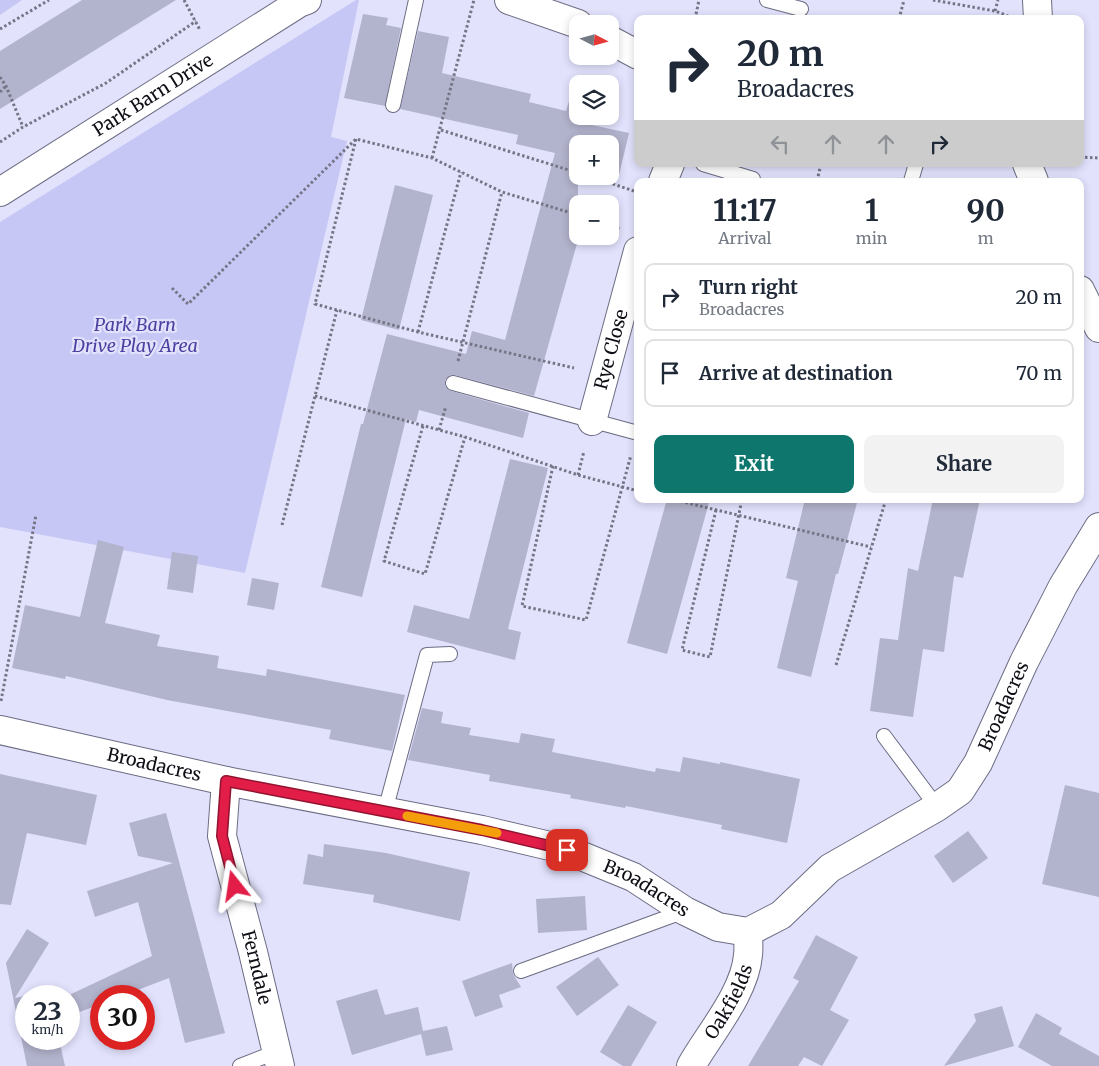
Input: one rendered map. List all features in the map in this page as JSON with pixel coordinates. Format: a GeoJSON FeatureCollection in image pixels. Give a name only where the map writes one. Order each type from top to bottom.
{"type":"FeatureCollection","features":[{"type":"Feature","properties":{"kind":"street"},"geometry":{"type":"LineString","coordinates":[[509,0],[569,21]]}},
{"type":"Feature","properties":{"kind":"street"},"geometry":{"type":"LineString","coordinates":[[1037,0],[1038,15]]}},
{"type":"Feature","properties":{"kind":"street","name":"Park Barn Drive"},"geometry":{"type":"LineString","coordinates":[[0,192],[301,1]]}},
{"type":"Feature","properties":{"kind":"street"},"geometry":{"type":"LineString","coordinates":[[619,45],[634,53]]}},
{"type":"Feature","properties":{"kind":"street","name":"Rye Close"},"geometry":{"type":"LineString","coordinates":[[592,421],[634,266]]}},
{"type":"Feature","properties":{"kind":"street"},"geometry":{"type":"LineString","coordinates":[[1084,298],[1099,328]]}},
{"type":"Feature","properties":{"kind":"street","name":"Broadacres"},"geometry":{"type":"LineString","coordinates":[[0,730],[226,781],[482,830],[567,850],[634,877],[685,911],[718,927],[748,932],[781,915],[830,868],[937,807],[960,791],[978,764],[1024,662],[1063,586],[1099,527]]}},
{"type":"Feature","properties":{"kind":"street","name":"Ferndale"},"geometry":{"type":"LineString","coordinates":[[226,781],[222,836],[253,952],[278,1059]]}},
{"type":"Feature","properties":{"kind":"street","name":"Oakfields"},"geometry":{"type":"LineString","coordinates":[[691,1066],[730,1003],[742,978],[748,956],[748,932]]}},
{"type":"Feature","properties":{"kind":"lane"},"geometry":{"type":"LineString","coordinates":[[393,105],[416,0]]}},
{"type":"Feature","properties":{"kind":"lane"},"geometry":{"type":"LineString","coordinates":[[767,0],[801,9]]}},
{"type":"Feature","properties":{"kind":"lane"},"geometry":{"type":"LineString","coordinates":[[714,167],[750,178]]}},
{"type":"Feature","properties":{"kind":"lane"},"geometry":{"type":"LineString","coordinates":[[453,383],[634,432]]}},
{"type":"Feature","properties":{"kind":"lane"},"geometry":{"type":"LineString","coordinates":[[385,812],[427,655],[450,654]]}},
{"type":"Feature","properties":{"kind":"lane"},"geometry":{"type":"LineString","coordinates":[[884,736],[937,807]]}},
{"type":"Feature","properties":{"kind":"lane"},"geometry":{"type":"LineString","coordinates":[[521,971],[685,911]]}},
{"type":"Feature","properties":{"kind":"lane"},"geometry":{"type":"LineString","coordinates":[[240,1066],[278,1059]]}},
{"type":"Feature","properties":{"kind":"path"},"geometry":{"type":"LineString","coordinates":[[0,29],[49,0]]}},
{"type":"Feature","properties":{"kind":"path"},"geometry":{"type":"LineString","coordinates":[[432,158],[441,130],[474,0]]}},
{"type":"Feature","properties":{"kind":"path"},"geometry":{"type":"LineString","coordinates":[[696,15],[699,0]]}},
{"type":"Feature","properties":{"kind":"path"},"geometry":{"type":"LineString","coordinates":[[900,15],[904,0]]}},
{"type":"Feature","properties":{"kind":"path"},"geometry":{"type":"LineString","coordinates":[[933,0],[995,11],[1006,15]]}},
{"type":"Feature","properties":{"kind":"path"},"geometry":{"type":"LineString","coordinates":[[995,11],[998,0]]}},
{"type":"Feature","properties":{"kind":"path"},"geometry":{"type":"LineString","coordinates":[[0,142],[23,127],[106,83],[196,21]]}},
{"type":"Feature","properties":{"kind":"path"},"geometry":{"type":"LineString","coordinates":[[0,77],[6,86],[23,127]]}},
{"type":"Feature","properties":{"kind":"path"},"geometry":{"type":"LineString","coordinates":[[0,92],[6,86]]}},
{"type":"Feature","properties":{"kind":"path"},"geometry":{"type":"LineString","coordinates":[[441,130],[569,170]]}},
{"type":"Feature","properties":{"kind":"path"},"geometry":{"type":"LineString","coordinates":[[356,139],[432,158],[502,192],[569,212]]}},
{"type":"Feature","properties":{"kind":"path"},"geometry":{"type":"LineString","coordinates":[[172,288],[188,304],[356,139]]}},
{"type":"Feature","properties":{"kind":"path"},"geometry":{"type":"LineString","coordinates":[[356,139],[315,304],[418,332],[604,375]]}},
{"type":"Feature","properties":{"kind":"path"},"geometry":{"type":"LineString","coordinates":[[1084,158],[1099,158]]}},
{"type":"Feature","properties":{"kind":"path"},"geometry":{"type":"LineString","coordinates":[[418,332],[461,172]]}},
{"type":"Feature","properties":{"kind":"path"},"geometry":{"type":"LineString","coordinates":[[617,185],[634,191]]}},
{"type":"Feature","properties":{"kind":"path"},"geometry":{"type":"LineString","coordinates":[[463,342],[502,192]]}},
{"type":"Feature","properties":{"kind":"path"},"geometry":{"type":"LineString","coordinates":[[282,525],[337,310]]}},
{"type":"Feature","properties":{"kind":"path"},"geometry":{"type":"LineString","coordinates":[[315,396],[465,437],[552,466],[634,490]]}},
{"type":"Feature","properties":{"kind":"path"},"geometry":{"type":"LineString","coordinates":[[423,426],[384,561],[425,574],[465,437]]}},
{"type":"Feature","properties":{"kind":"path"},"geometry":{"type":"LineString","coordinates":[[552,466],[522,606],[586,620],[634,444]]}},
{"type":"Feature","properties":{"kind":"path"},"geometry":{"type":"LineString","coordinates":[[687,503],[871,547]]}},
{"type":"Feature","properties":{"kind":"path"},"geometry":{"type":"LineString","coordinates":[[716,510],[682,650],[710,657],[741,503]]}},
{"type":"Feature","properties":{"kind":"path"},"geometry":{"type":"LineString","coordinates":[[836,665],[885,503]]}},
{"type":"Feature","properties":{"kind":"path"},"geometry":{"type":"LineString","coordinates":[[0,704],[36,514]]}},
{"type":"Feature","properties":{"kind":"green space"},"geometry":{"type":"Polygon","coordinates":[[[0,0],[22,0],[0,15],[0,0]]]}},
{"type":"Feature","properties":{"kind":"green space","name":"Park Barn Drive Play Area"},"geometry":{"type":"Polygon","coordinates":[[[356,0],[359,0],[331,137],[347,141],[245,573],[0,527],[0,222],[356,0]]]}},
{"type":"Feature","properties":{"kind":"building"},"geometry":{"type":"Polygon","coordinates":[[[82,0],[176,0],[0,109],[0,51],[82,0]]]}},
{"type":"Feature","properties":{"kind":"building"},"geometry":{"type":"Polygon","coordinates":[[[363,14],[388,18],[386,25],[401,28],[385,106],[344,98],[363,14]]]}},
{"type":"Feature","properties":{"kind":"building"},"geometry":{"type":"Polygon","coordinates":[[[418,31],[449,37],[442,73],[531,94],[529,102],[566,111],[569,101],[569,125],[592,125],[629,133],[619,175],[619,135],[569,135],[569,185],[578,185],[578,195],[569,195],[569,245],[577,245],[534,396],[455,375],[450,375],[445,380],[445,386],[451,391],[529,413],[523,438],[419,410],[416,422],[406,419],[362,597],[321,587],[361,424],[363,424],[387,334],[466,354],[472,331],[505,340],[555,153],[516,144],[518,135],[400,109],[418,31]]]}},
{"type":"Feature","properties":{"kind":"building"},"geometry":{"type":"Polygon","coordinates":[[[395,185],[433,195],[399,330],[361,320],[395,185]]]}},
{"type":"Feature","properties":{"kind":"building"},"geometry":{"type":"Polygon","coordinates":[[[510,459],[548,468],[508,629],[521,632],[515,660],[407,632],[414,605],[469,619],[510,459]]]}},
{"type":"Feature","properties":{"kind":"building"},"geometry":{"type":"Polygon","coordinates":[[[666,503],[709,503],[667,654],[627,643],[666,503]]]}},
{"type":"Feature","properties":{"kind":"building"},"geometry":{"type":"Polygon","coordinates":[[[804,503],[857,503],[838,574],[836,574],[811,677],[777,668],[798,581],[786,578],[804,503]]]}},
{"type":"Feature","properties":{"kind":"building"},"geometry":{"type":"Polygon","coordinates":[[[932,503],[979,503],[963,578],[954,576],[944,652],[923,649],[913,717],[870,711],[880,638],[898,640],[908,568],[918,571],[932,503]]]}},
{"type":"Feature","properties":{"kind":"building"},"geometry":{"type":"Polygon","coordinates":[[[98,540],[124,547],[105,623],[160,635],[157,646],[219,656],[217,668],[266,676],[267,669],[405,695],[392,751],[329,739],[331,730],[167,700],[66,676],[65,679],[12,668],[25,605],[80,617],[98,540]]]}},
{"type":"Feature","properties":{"kind":"building"},"geometry":{"type":"Polygon","coordinates":[[[172,552],[198,556],[193,593],[167,589],[172,552]]]}},
{"type":"Feature","properties":{"kind":"building"},"geometry":{"type":"Polygon","coordinates":[[[252,578],[279,583],[274,610],[247,605],[252,578]]]}},
{"type":"Feature","properties":{"kind":"building"},"geometry":{"type":"Polygon","coordinates":[[[422,708],[443,712],[441,723],[471,728],[469,735],[519,743],[521,733],[555,739],[552,752],[655,772],[656,768],[680,772],[683,757],[720,764],[720,762],[800,779],[787,843],[721,829],[722,825],[626,806],[625,808],[570,798],[571,795],[489,781],[490,775],[408,760],[422,708]]]}},
{"type":"Feature","properties":{"kind":"building"},"geometry":{"type":"Polygon","coordinates":[[[0,774],[97,795],[86,845],[27,833],[11,905],[0,904],[0,774]]]}},
{"type":"Feature","properties":{"kind":"building"},"geometry":{"type":"Polygon","coordinates":[[[1065,785],[1099,793],[1099,897],[1042,884],[1065,785]]]}},
{"type":"Feature","properties":{"kind":"building"},"geometry":{"type":"Polygon","coordinates":[[[166,813],[225,1033],[185,1043],[169,978],[151,985],[90,985],[152,956],[138,902],[95,917],[87,891],[173,863],[138,856],[129,823],[166,813]]]}},
{"type":"Feature","properties":{"kind":"building"},"geometry":{"type":"Polygon","coordinates":[[[968,831],[988,858],[953,883],[934,856],[968,831]]]}},
{"type":"Feature","properties":{"kind":"building"},"geometry":{"type":"Polygon","coordinates":[[[324,844],[386,853],[470,872],[460,921],[373,902],[374,895],[303,884],[308,854],[323,857],[324,844]]]}},
{"type":"Feature","properties":{"kind":"building"},"geometry":{"type":"Polygon","coordinates":[[[585,896],[587,930],[538,933],[536,899],[585,896]]]}},
{"type":"Feature","properties":{"kind":"building"},"geometry":{"type":"Polygon","coordinates":[[[27,929],[49,943],[23,985],[15,985],[15,1007],[6,963],[27,929]]]}},
{"type":"Feature","properties":{"kind":"building"},"geometry":{"type":"Polygon","coordinates":[[[816,935],[858,957],[830,1010],[849,1020],[822,1066],[804,1057],[798,1066],[748,1066],[799,981],[793,978],[816,935]]]}},
{"type":"Feature","properties":{"kind":"building"},"geometry":{"type":"Polygon","coordinates":[[[598,957],[619,985],[577,1016],[556,987],[598,957]]]}},
{"type":"Feature","properties":{"kind":"building"},"geometry":{"type":"Polygon","coordinates":[[[512,963],[513,974],[521,987],[499,995],[503,1007],[475,1017],[462,981],[512,963]]]}},
{"type":"Feature","properties":{"kind":"building"},"geometry":{"type":"Polygon","coordinates":[[[90,985],[90,1008],[80,1012],[80,990],[90,985]]]}},
{"type":"Feature","properties":{"kind":"building"},"geometry":{"type":"Polygon","coordinates":[[[377,989],[385,1015],[418,1007],[423,1031],[447,1026],[453,1050],[426,1056],[421,1034],[352,1055],[336,1001],[377,989]]]}},
{"type":"Feature","properties":{"kind":"building"},"geometry":{"type":"Polygon","coordinates":[[[628,1005],[657,1022],[631,1066],[623,1066],[600,1052],[628,1005]]]}},
{"type":"Feature","properties":{"kind":"building"},"geometry":{"type":"Polygon","coordinates":[[[1002,1006],[1014,1046],[944,1066],[976,1021],[974,1014],[1002,1006]]]}},
{"type":"Feature","properties":{"kind":"building"},"geometry":{"type":"Polygon","coordinates":[[[1036,1013],[1062,1028],[1059,1034],[1099,1056],[1099,1066],[1052,1066],[1018,1047],[1036,1013]]]}},
{"type":"Feature","properties":{"kind":"building"},"geometry":{"type":"Polygon","coordinates":[[[24,1050],[61,1050],[65,1066],[27,1066],[24,1050]]]}},
{"type":"Feature","properties":{"kind":"slow traffic"},"geometry":{"type":"LineString","coordinates":[[407,816],[497,833]]}},
{"type":"Feature","properties":{"kind":"route"},"geometry":{"type":"LineString","coordinates":[[235,886],[222,836],[226,781],[482,830],[567,850]]}}]}
